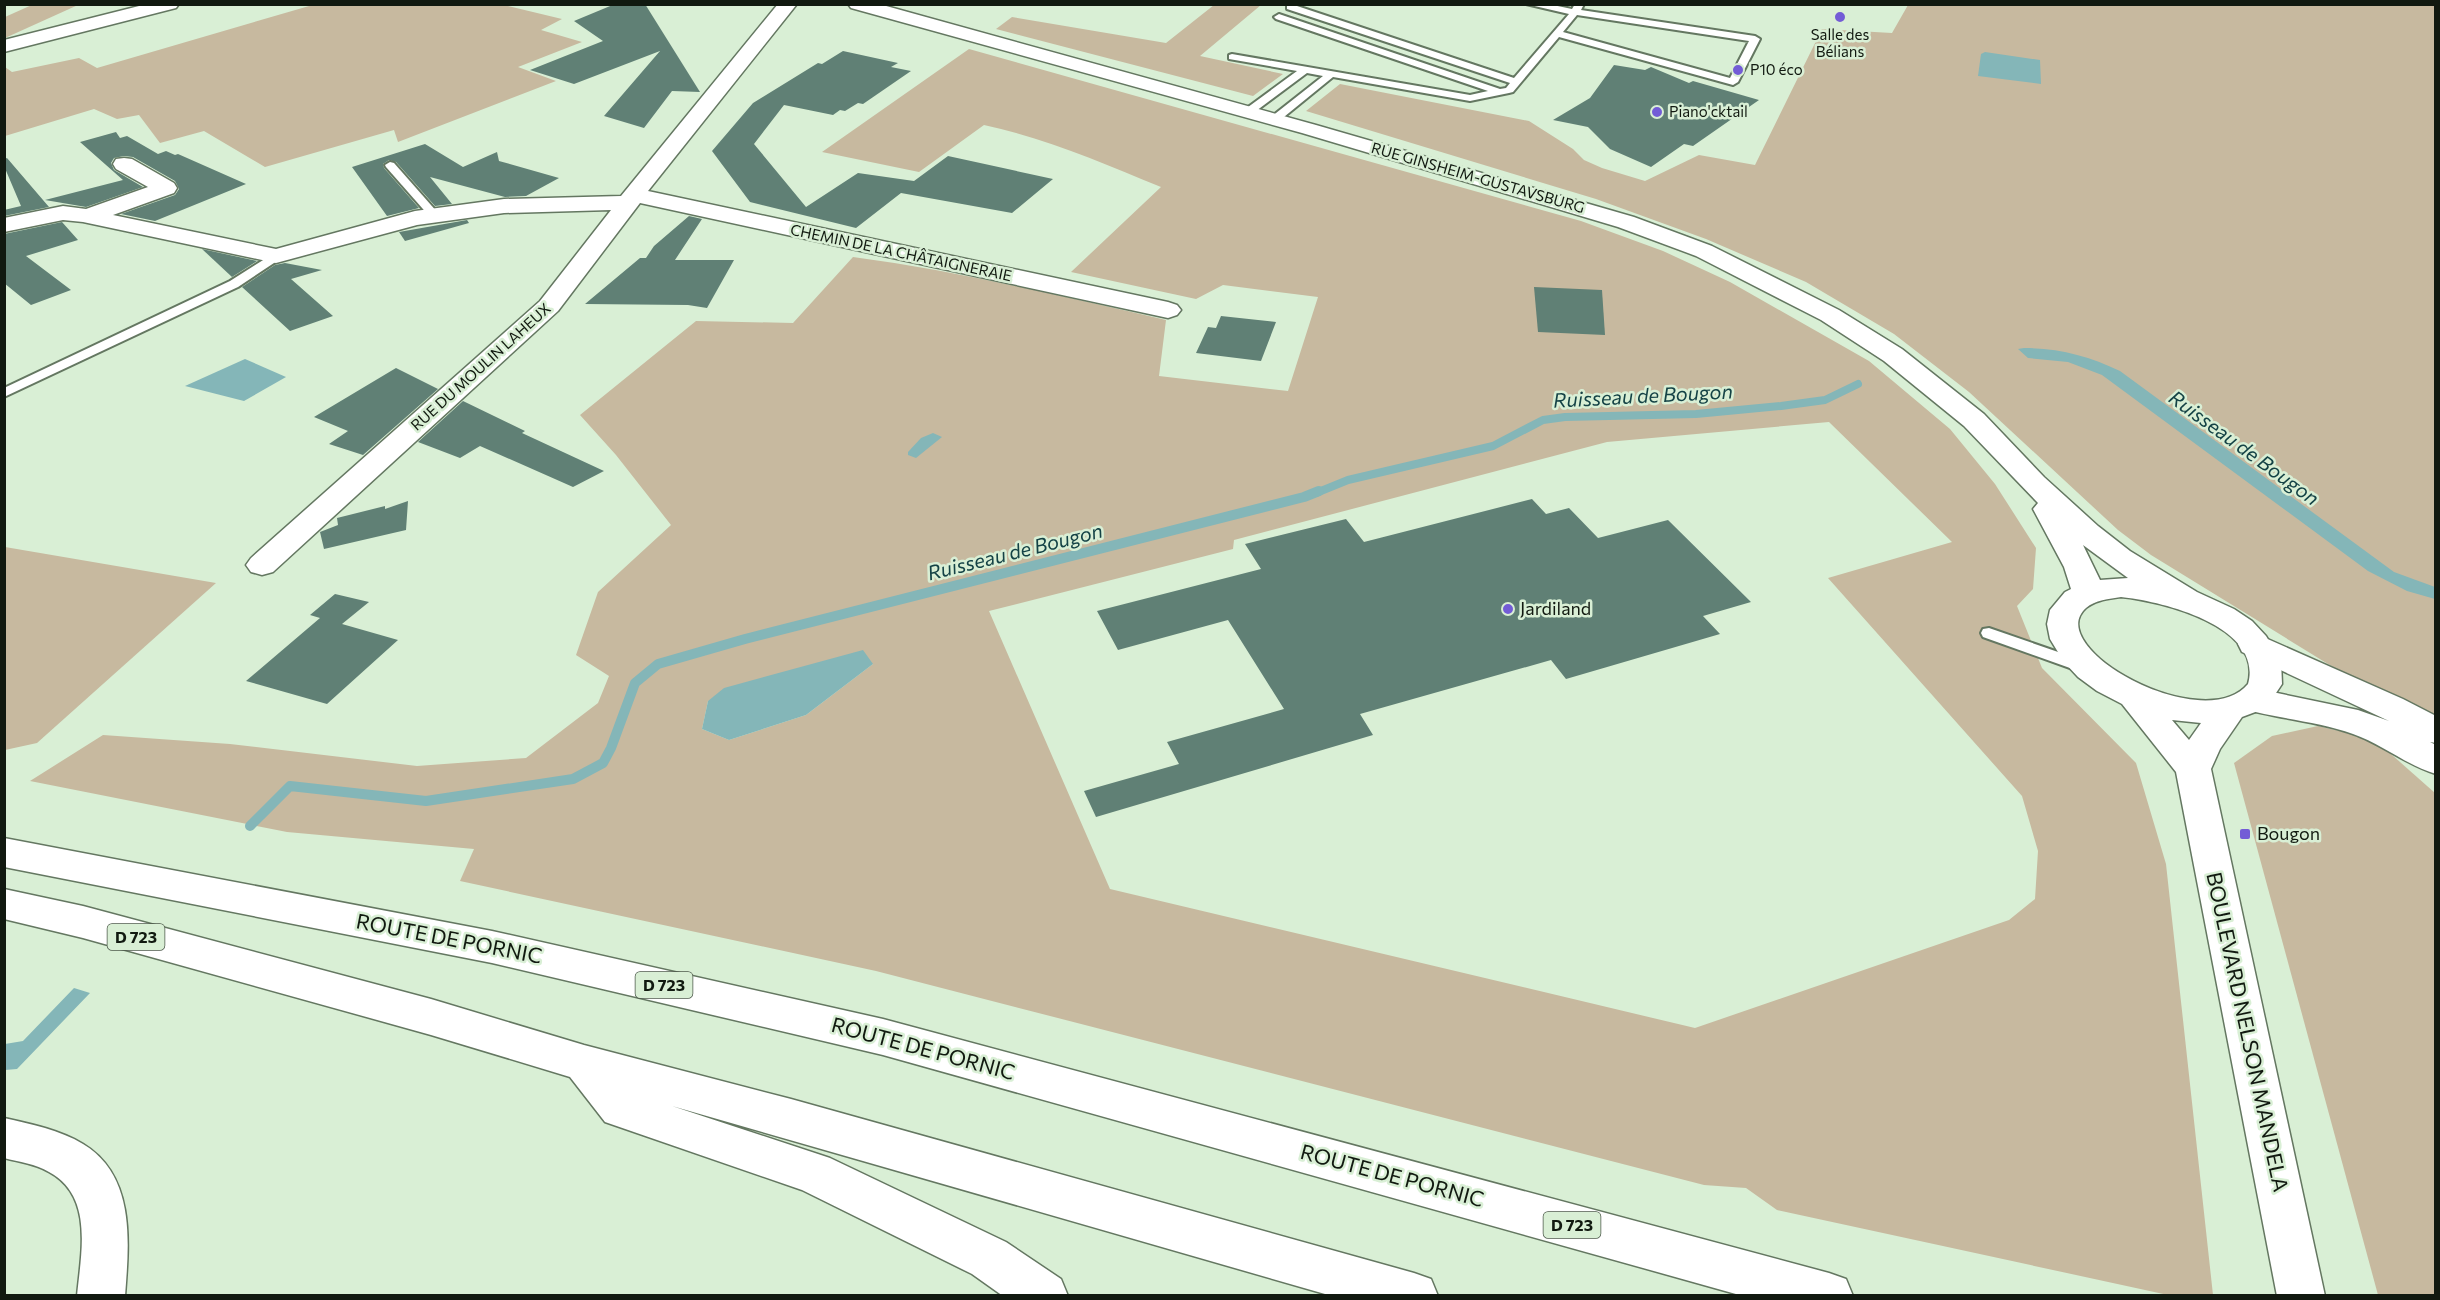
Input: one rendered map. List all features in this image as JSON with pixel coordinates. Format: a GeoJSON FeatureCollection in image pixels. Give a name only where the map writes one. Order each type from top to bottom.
{"type":"FeatureCollection","features":[{"type":"Feature","properties":{"kind":"main road"},"geometry":{"type":"LineString","coordinates":[[4,46],[170,4]]}},
{"type":"Feature","properties":{"kind":"main road","name":"RUE DU MOULIN LAHEUX"},"geometry":{"type":"LineString","coordinates":[[262,565],[549,306],[631,199],[788,4]]}},
{"type":"Feature","properties":{"kind":"main road","name":"RUE GINSHEIM-GUSTAVSBURG"},"geometry":{"type":"LineString","coordinates":[[857,4],[1275,119],[1626,222],[1704,251],[1830,315],[1893,356],[1974,420],[2034,483],[2087,533],[2111,552],[2185,599]]}},
{"type":"Feature","properties":{"kind":"main road"},"geometry":{"type":"LineString","coordinates":[[88,216],[166,188],[124,164]]}},
{"type":"Feature","properties":{"kind":"main road","name":"CHEMIN DE LA CHÂTAIGNERAIE"},"geometry":{"type":"LineString","coordinates":[[276,256],[415,218],[504,206],[631,199],[1168,310]]}},
{"type":"Feature","properties":{"kind":"main road"},"geometry":{"type":"LineString","coordinates":[[4,225],[63,213],[88,216],[276,256]]}},
{"type":"Feature","properties":{"kind":"main road","name":"RUE GINSHEIM-GUSTAVSBURG"},"geometry":{"type":"LineString","coordinates":[[2034,483],[2080,567],[2088,592]]}},
{"type":"Feature","properties":{"kind":"main road"},"geometry":{"type":"LineString","coordinates":[[2436,731],[2391,706],[2254,644],[2221,616],[2185,599],[2136,588],[2107,588],[2088,592],[2067,608],[2063,627],[2071,648],[2090,669],[2110,684],[2133,695],[2184,710],[2241,704],[2358,722],[2390,735],[2436,761]]}},
{"type":"Feature","properties":{"kind":"main road"},"geometry":{"type":"LineString","coordinates":[[2193,769],[2204,745],[2241,704],[2264,687],[2266,677],[2264,660],[2254,644]]}},
{"type":"Feature","properties":{"kind":"main road","name":"BOULEVARD NELSON MANDELA"},"geometry":{"type":"LineString","coordinates":[[2133,695],[2193,769],[2299,1288]]}},
{"type":"Feature","properties":{"kind":"main road","name":"ROUTE DE PORNIC"},"geometry":{"type":"LineString","coordinates":[[4,852],[492,947],[871,1034],[1829,1296]]}},
{"type":"Feature","properties":{"kind":"main road","name":"D 723"},"geometry":{"type":"LineString","coordinates":[[4,904],[321,986],[584,1063],[791,1119],[1414,1296]]}},
{"type":"Feature","properties":{"kind":"main road"},"geometry":{"type":"LineString","coordinates":[[584,1063],[620,1108],[814,1173],[989,1258],[1044,1296]]}},
{"type":"Feature","properties":{"kind":"main road"},"geometry":{"type":"LineString","coordinates":[[4,1138],[52,1150],[74,1162],[91,1176],[103,1202],[105,1218],[101,1296]]}},
{"type":"Feature","properties":{"kind":"lane"},"geometry":{"type":"LineString","coordinates":[[1530,4],[1577,8],[1755,39],[1733,82],[1557,33]]}},
{"type":"Feature","properties":{"kind":"lane"},"geometry":{"type":"LineString","coordinates":[[1290,7],[1516,82]]}},
{"type":"Feature","properties":{"kind":"lane"},"geometry":{"type":"LineString","coordinates":[[1232,57],[1459,98],[1509,90],[1577,8]]}},
{"type":"Feature","properties":{"kind":"lane"},"geometry":{"type":"LineString","coordinates":[[1279,17],[1500,92]]}},
{"type":"Feature","properties":{"kind":"lane"},"geometry":{"type":"LineString","coordinates":[[1248,112],[1305,70]]}},
{"type":"Feature","properties":{"kind":"lane"},"geometry":{"type":"LineString","coordinates":[[1275,119],[1331,75]]}},
{"type":"Feature","properties":{"kind":"lane"},"geometry":{"type":"LineString","coordinates":[[390,165],[434,215]]}},
{"type":"Feature","properties":{"kind":"lane"},"geometry":{"type":"LineString","coordinates":[[4,393],[234,284],[276,256]]}},
{"type":"Feature","properties":{"kind":"lane"},"geometry":{"type":"LineString","coordinates":[[1989,633],[2090,669]]}},
{"type":"Feature","properties":{"kind":"shaded area"},"geometry":{"type":"Polygon","coordinates":[[[34,4],[78,5],[5,38],[5,17],[34,4]]]}},
{"type":"Feature","properties":{"kind":"shaded area"},"geometry":{"type":"Polygon","coordinates":[[[316,4],[504,5],[562,19],[541,30],[582,42],[518,67],[556,81],[398,142],[394,130],[265,167],[204,131],[160,143],[139,115],[117,119],[94,109],[5,136],[5,67],[12,72],[79,58],[97,68],[316,4]]]}},
{"type":"Feature","properties":{"kind":"shaded area"},"geometry":{"type":"Polygon","coordinates":[[[1214,5],[1261,5],[1200,56],[1283,74],[1253,96],[996,29],[1012,17],[1166,43],[1214,5]]]}},
{"type":"Feature","properties":{"kind":"shaded area"},"geometry":{"type":"Polygon","coordinates":[[[1908,5],[2435,5],[2435,721],[2328,664],[2151,555],[2118,530],[1969,392],[1894,334],[1806,282],[1706,239],[1596,199],[1306,111],[1340,84],[1529,121],[1573,149],[1584,160],[1645,181],[1699,155],[1755,165],[1822,29],[1892,33],[1908,5]]]}},
{"type":"Feature","properties":{"kind":"shaded area"},"geometry":{"type":"Polygon","coordinates":[[[969,49],[1581,221],[1663,251],[1730,282],[1869,361],[1950,429],[1995,484],[2036,548],[2033,589],[2017,606],[2042,668],[2136,763],[2166,864],[2213,1295],[2168,1295],[1777,1210],[1746,1188],[1704,1185],[876,971],[460,881],[474,849],[287,832],[30,781],[103,735],[230,744],[417,766],[526,758],[598,703],[609,676],[576,655],[598,592],[671,525],[616,455],[580,415],[696,321],[793,323],[853,257],[971,277],[1166,320],[1159,376],[1288,391],[1318,297],[1223,285],[1196,299],[1071,272],[1161,187],[1052,144],[984,125],[919,172],[822,152],[969,49]],[[1829,422],[1607,442],[1234,540],[1233,549],[989,611],[1110,889],[1695,1028],[2009,920],[2035,899],[2038,851],[2022,796],[1828,578],[1952,542],[1829,422]],[[873,664],[708,701],[702,729],[729,740],[806,715],[873,664]]]}},
{"type":"Feature","properties":{"kind":"shaded area"},"geometry":{"type":"Polygon","coordinates":[[[5,547],[216,583],[37,743],[5,750],[5,547]]]}},
{"type":"Feature","properties":{"kind":"shaded area"},"geometry":{"type":"Polygon","coordinates":[[[2318,726],[2374,739],[2435,793],[2435,1295],[2378,1295],[2234,763],[2272,736],[2318,726]]]}},
{"type":"Feature","properties":{"kind":"water"},"geometry":{"type":"Polygon","coordinates":[[[1985,52],[2040,60],[2041,84],[1978,76],[1981,54],[1985,52]]]}},
{"type":"Feature","properties":{"kind":"water"},"geometry":{"type":"Polygon","coordinates":[[[2018,349],[2049,349],[2074,354],[2120,371],[2394,572],[2435,587],[2435,599],[2407,591],[2368,571],[2102,375],[2068,362],[2028,358],[2018,349]]]}},
{"type":"Feature","properties":{"kind":"water"},"geometry":{"type":"Polygon","coordinates":[[[245,359],[286,377],[244,401],[185,386],[245,359]]]}},
{"type":"Feature","properties":{"kind":"water"},"geometry":{"type":"Polygon","coordinates":[[[933,433],[942,437],[916,458],[908,455],[908,452],[921,438],[933,433]]]}},
{"type":"Feature","properties":{"kind":"water"},"geometry":{"type":"Polygon","coordinates":[[[863,650],[873,664],[806,715],[729,740],[702,729],[708,701],[724,688],[863,650]]]}},
{"type":"Feature","properties":{"kind":"water"},"geometry":{"type":"Polygon","coordinates":[[[74,988],[90,993],[17,1069],[5,1070],[5,1044],[23,1041],[74,988]]]}},
{"type":"Feature","properties":{"kind":"building"},"geometry":{"type":"Polygon","coordinates":[[[615,4],[645,4],[700,92],[672,91],[644,128],[604,116],[660,51],[574,84],[530,70],[603,41],[574,21],[615,4]]]}},
{"type":"Feature","properties":{"kind":"building"},"geometry":{"type":"Polygon","coordinates":[[[843,51],[898,63],[891,67],[911,71],[863,104],[858,103],[833,115],[784,105],[754,144],[806,207],[858,173],[914,181],[948,156],[1053,179],[1012,213],[901,193],[856,228],[750,202],[712,151],[753,103],[818,63],[822,64],[843,51]]]}},
{"type":"Feature","properties":{"kind":"building","name":"Piano'cktail"},"geometry":{"type":"Polygon","coordinates":[[[1614,65],[1645,70],[1651,67],[1689,83],[1693,81],[1759,100],[1693,146],[1684,144],[1651,167],[1610,149],[1588,127],[1553,120],[1590,98],[1614,65]]]}},
{"type":"Feature","properties":{"kind":"building"},"geometry":{"type":"Polygon","coordinates":[[[116,132],[120,138],[127,136],[158,154],[166,151],[178,154],[246,184],[155,221],[121,214],[175,195],[179,189],[175,181],[133,157],[124,156],[114,158],[111,163],[114,170],[143,187],[86,207],[45,200],[123,180],[80,142],[116,132]]]}},
{"type":"Feature","properties":{"kind":"building"},"geometry":{"type":"Polygon","coordinates":[[[425,144],[463,167],[497,152],[499,161],[559,178],[526,196],[505,197],[430,177],[452,204],[435,206],[396,162],[389,160],[383,164],[384,168],[419,208],[387,216],[352,167],[425,144]]]}},
{"type":"Feature","properties":{"kind":"building"},"geometry":{"type":"Polygon","coordinates":[[[7,158],[49,207],[4,216],[4,210],[21,206],[4,166],[4,159],[7,158]]]}},
{"type":"Feature","properties":{"kind":"building"},"geometry":{"type":"Polygon","coordinates":[[[689,216],[702,219],[675,260],[734,260],[707,308],[688,305],[585,304],[640,258],[646,258],[654,246],[689,216]]]}},
{"type":"Feature","properties":{"kind":"building"},"geometry":{"type":"Polygon","coordinates":[[[467,220],[469,223],[405,241],[399,232],[467,220]]]}},
{"type":"Feature","properties":{"kind":"building"},"geometry":{"type":"Polygon","coordinates":[[[62,222],[78,240],[26,256],[71,290],[31,305],[4,283],[4,234],[62,222]]]}},
{"type":"Feature","properties":{"kind":"building"},"geometry":{"type":"Polygon","coordinates":[[[202,249],[257,261],[232,277],[202,249]]]}},
{"type":"Feature","properties":{"kind":"building"},"geometry":{"type":"Polygon","coordinates":[[[285,263],[322,270],[291,279],[333,316],[290,331],[242,287],[275,265],[285,263]]]}},
{"type":"Feature","properties":{"kind":"building"},"geometry":{"type":"Polygon","coordinates":[[[1534,287],[1602,290],[1605,335],[1538,332],[1534,287]]]}},
{"type":"Feature","properties":{"kind":"building"},"geometry":{"type":"Polygon","coordinates":[[[1221,316],[1276,322],[1261,361],[1196,353],[1208,327],[1216,328],[1221,316]]]}},
{"type":"Feature","properties":{"kind":"building"},"geometry":{"type":"Polygon","coordinates":[[[396,368],[438,389],[363,455],[329,444],[348,431],[314,417],[396,368]]]}},
{"type":"Feature","properties":{"kind":"building"},"geometry":{"type":"Polygon","coordinates":[[[463,401],[525,431],[522,433],[604,471],[573,487],[480,446],[460,458],[418,442],[463,401]]]}},
{"type":"Feature","properties":{"kind":"building","name":"Jardiland"},"geometry":{"type":"Polygon","coordinates":[[[1532,499],[1546,514],[1569,508],[1598,538],[1668,520],[1751,602],[1703,616],[1720,634],[1566,679],[1551,660],[1360,714],[1373,735],[1096,817],[1084,791],[1179,764],[1167,742],[1284,709],[1228,620],[1118,650],[1097,611],[1261,569],[1245,544],[1346,519],[1364,542],[1532,499]]]}},
{"type":"Feature","properties":{"kind":"building"},"geometry":{"type":"Polygon","coordinates":[[[408,501],[406,530],[324,549],[320,532],[338,525],[337,518],[385,506],[385,509],[408,501]]]}},
{"type":"Feature","properties":{"kind":"building"},"geometry":{"type":"Polygon","coordinates":[[[335,594],[369,602],[342,624],[398,640],[327,704],[246,681],[320,618],[310,615],[335,594]]]}},
{"type":"Feature","properties":{"kind":"waterway","name":"Ruisseau de Bougon"},"geometry":{"type":"LineString","coordinates":[[1316,493],[1348,480],[1493,446],[1543,420],[1565,417],[1696,414],[1781,406],[1825,400],[1858,384]]}},
{"type":"Feature","properties":{"kind":"waterway","name":"Ruisseau de Bougon"},"geometry":{"type":"LineString","coordinates":[[250,826],[290,786],[426,801],[573,779],[603,763],[611,748],[635,683],[658,664],[745,639],[1304,497],[1319,491]]}},
{"type":"Feature","properties":{"kind":"place","name":"Salle des Bélians"},"geometry":{"type":"Point","coordinates":[1840,17]}},
{"type":"Feature","properties":{"kind":"place","name":"P10 éco"},"geometry":{"type":"Point","coordinates":[1738,70]}},
{"type":"Feature","properties":{"kind":"place","name":"Piano'cktail"},"geometry":{"type":"Point","coordinates":[1657,112]}},
{"type":"Feature","properties":{"kind":"place","name":"Jardiland"},"geometry":{"type":"Point","coordinates":[1508,609]}},
{"type":"Feature","properties":{"kind":"place","name":"Bougon"},"geometry":{"type":"Point","coordinates":[2245,834]}}]}
